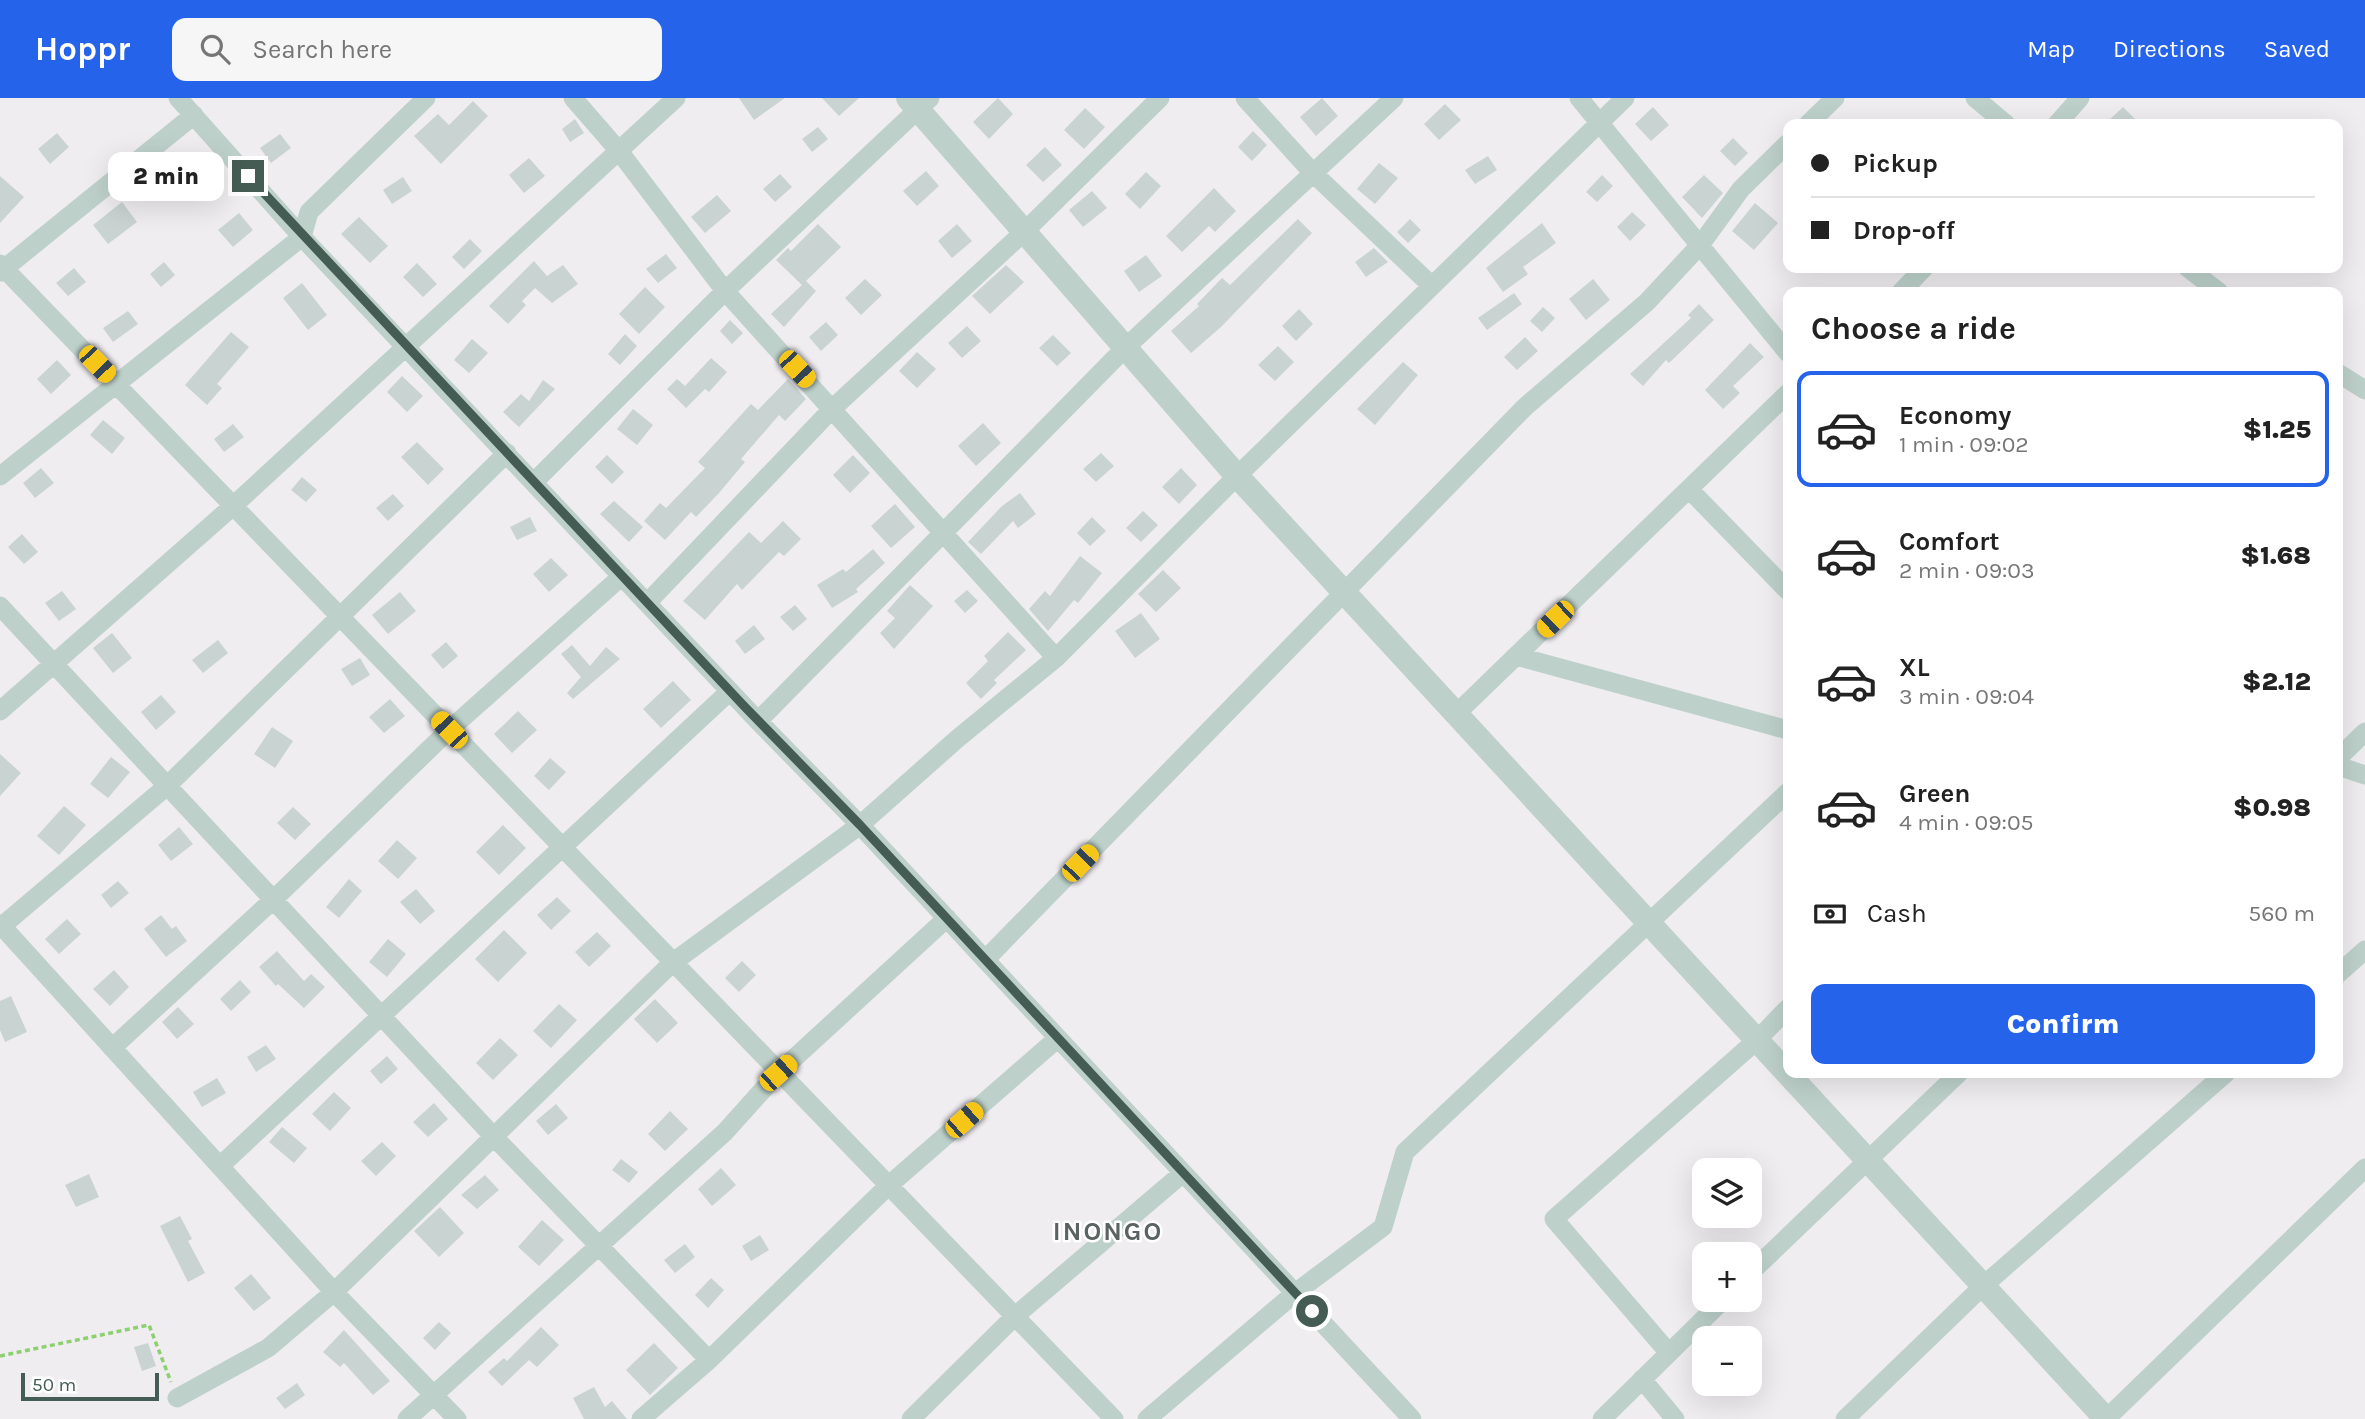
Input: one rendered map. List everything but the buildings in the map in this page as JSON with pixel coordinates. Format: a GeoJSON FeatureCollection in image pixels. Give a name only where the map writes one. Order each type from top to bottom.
{"type":"FeatureCollection","features":[{"type":"Feature","properties":{"kind":"street"},"geometry":{"type":"LineString","coordinates":[[178,98],[302,237],[407,345],[758,721],[860,825],[1412,1419]]}},
{"type":"Feature","properties":{"kind":"street"},"geometry":{"type":"LineString","coordinates":[[0,476],[302,237],[309,212],[426,98]]}},
{"type":"Feature","properties":{"kind":"street"},"geometry":{"type":"LineString","coordinates":[[573,98],[619,151],[725,291],[1056,658]]}},
{"type":"Feature","properties":{"kind":"street"},"geometry":{"type":"LineString","coordinates":[[0,711],[233,506],[676,98]]}},
{"type":"Feature","properties":{"kind":"street"},"geometry":{"type":"LineString","coordinates":[[648,603],[833,408],[1025,231],[1160,98]]}},
{"type":"Feature","properties":{"kind":"street"},"geometry":{"type":"LineString","coordinates":[[1245,98],[1312,172],[1432,285]]}},
{"type":"Feature","properties":{"kind":"street"},"geometry":{"type":"LineString","coordinates":[[758,721],[1125,348],[1394,98]]}},
{"type":"Feature","properties":{"kind":"street"},"geometry":{"type":"LineString","coordinates":[[1579,98],[1702,244],[1783,348]]}},
{"type":"Feature","properties":{"kind":"street"},"geometry":{"type":"LineString","coordinates":[[177,1398],[268,1348],[334,1292],[672,963],[860,825],[957,739],[1056,658],[1237,476],[1625,98]]}},
{"type":"Feature","properties":{"kind":"street"},"geometry":{"type":"LineString","coordinates":[[1813,119],[1835,98]]}},
{"type":"Feature","properties":{"kind":"street"},"geometry":{"type":"LineString","coordinates":[[1975,98],[2000,119]]}},
{"type":"Feature","properties":{"kind":"street"},"geometry":{"type":"LineString","coordinates":[[2061,119],[2080,98]]}},
{"type":"Feature","properties":{"kind":"street"},"geometry":{"type":"LineString","coordinates":[[534,482],[919,102],[1025,231],[1237,476],[1783,1068]]}},
{"type":"Feature","properties":{"kind":"street"},"geometry":{"type":"LineString","coordinates":[[194,116],[2,268],[1114,1419]]}},
{"type":"Feature","properties":{"kind":"street"},"geometry":{"type":"LineString","coordinates":[[985,960],[1525,408],[1647,302],[1702,244],[1741,189],[1783,148]]}},
{"type":"Feature","properties":{"kind":"street"},"geometry":{"type":"LineString","coordinates":[[1905,287],[1919,273]]}},
{"type":"Feature","properties":{"kind":"street"},"geometry":{"type":"LineString","coordinates":[[2195,273],[2213,287]]}},
{"type":"Feature","properties":{"kind":"street"},"geometry":{"type":"LineString","coordinates":[[2343,376],[2365,390]]}},
{"type":"Feature","properties":{"kind":"street"},"geometry":{"type":"LineString","coordinates":[[1456,714],[1783,398]]}},
{"type":"Feature","properties":{"kind":"street"},"geometry":{"type":"LineString","coordinates":[[457,1419],[334,1292],[1,925],[167,786],[507,453]]}},
{"type":"Feature","properties":{"kind":"street"},"geometry":{"type":"LineString","coordinates":[[1689,489],[1783,586]]}},
{"type":"Feature","properties":{"kind":"street"},"geometry":{"type":"LineString","coordinates":[[112,1048],[273,900],[449,730],[622,576]]}},
{"type":"Feature","properties":{"kind":"street"},"geometry":{"type":"LineString","coordinates":[[0,606],[494,1137],[709,1360]]}},
{"type":"Feature","properties":{"kind":"street"},"geometry":{"type":"LineString","coordinates":[[1516,656],[1783,729]]}},
{"type":"Feature","properties":{"kind":"street"},"geometry":{"type":"LineString","coordinates":[[220,1166],[730,691]]}},
{"type":"Feature","properties":{"kind":"street"},"geometry":{"type":"LineString","coordinates":[[2343,753],[2365,732]]}},
{"type":"Feature","properties":{"kind":"street"},"geometry":{"type":"LineString","coordinates":[[2343,768],[2365,775]]}},
{"type":"Feature","properties":{"kind":"street"},"geometry":{"type":"LineString","coordinates":[[1147,1419],[1295,1293],[1383,1227],[1405,1153],[1783,797]]}},
{"type":"Feature","properties":{"kind":"street"},"geometry":{"type":"LineString","coordinates":[[407,1419],[725,1132],[778,1073],[947,918]]}},
{"type":"Feature","properties":{"kind":"street"},"geometry":{"type":"LineString","coordinates":[[2343,970],[2365,950]]}},
{"type":"Feature","properties":{"kind":"street"},"geometry":{"type":"LineString","coordinates":[[1669,1353],[1555,1219],[1757,1040],[1783,1013]]}},
{"type":"Feature","properties":{"kind":"street"},"geometry":{"type":"LineString","coordinates":[[641,1419],[709,1360],[888,1186],[1058,1038]]}},
{"type":"Feature","properties":{"kind":"street"},"geometry":{"type":"LineString","coordinates":[[1792,1078],[2106,1419],[2365,1168]]}},
{"type":"Feature","properties":{"kind":"street"},"geometry":{"type":"LineString","coordinates":[[1762,1261],[1954,1078]]}},
{"type":"Feature","properties":{"kind":"street"},"geometry":{"type":"LineString","coordinates":[[1845,1419],[1983,1286],[2220,1078]]}},
{"type":"Feature","properties":{"kind":"street"},"geometry":{"type":"LineString","coordinates":[[911,1419],[1015,1316],[1183,1173]]}},
{"type":"Feature","properties":{"kind":"street"},"geometry":{"type":"LineString","coordinates":[[1602,1419],[1711,1312]]}},
{"type":"Feature","properties":{"kind":"street"},"geometry":{"type":"LineString","coordinates":[[1642,1379],[1675,1419]]}},
{"type":"Feature","properties":{"kind":"path"},"geometry":{"type":"LineString","coordinates":[[0,1356],[149,1325],[177,1398]]}},
{"type":"Feature","properties":{"kind":"district","name":"INONGO"},"geometry":{"type":"Point","coordinates":[1108,1231]}},
{"type":"Feature","properties":{"kind":"route"},"geometry":{"type":"LineString","coordinates":[[248,176],[302,237],[407,345],[744,706],[860,825],[1312,1311]]}}]}
